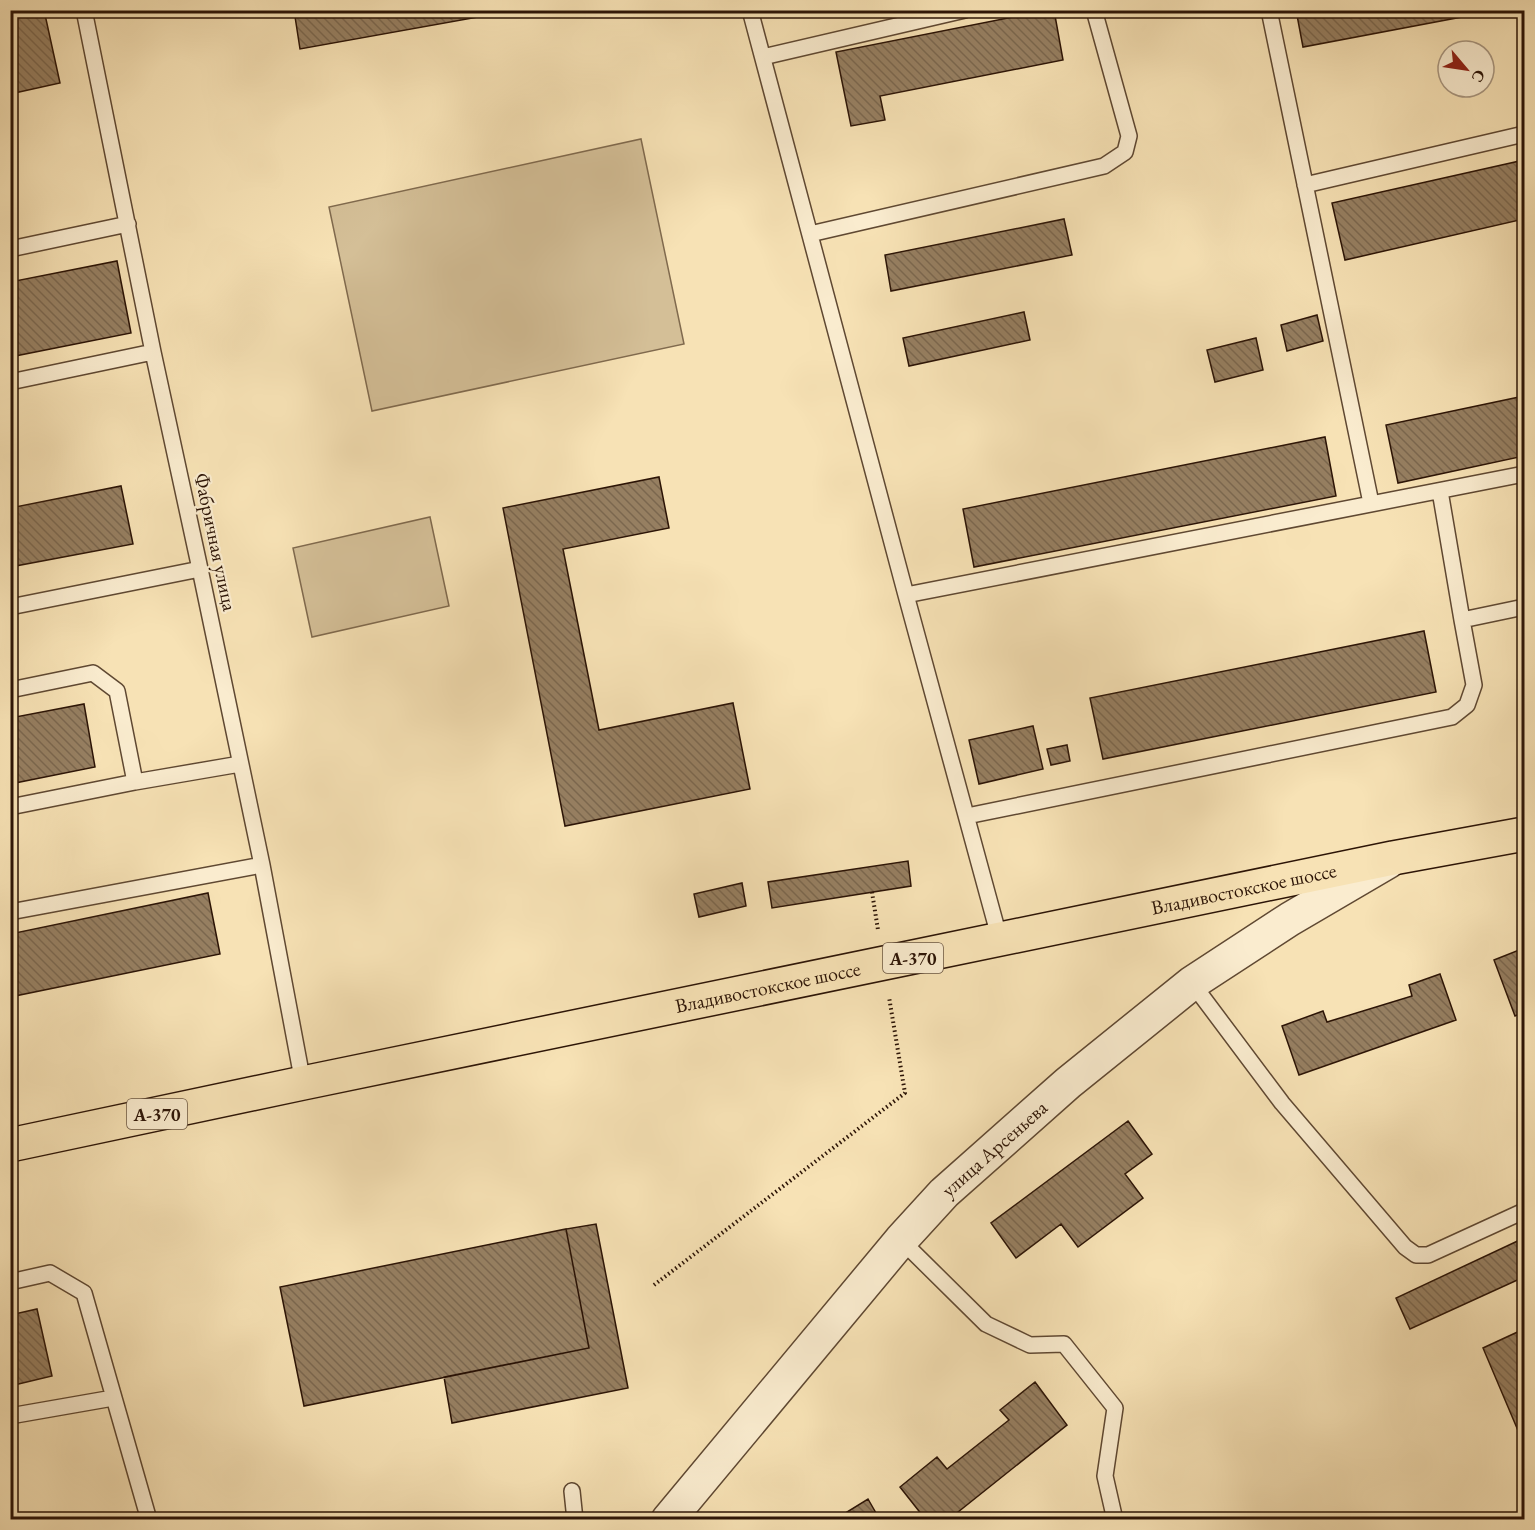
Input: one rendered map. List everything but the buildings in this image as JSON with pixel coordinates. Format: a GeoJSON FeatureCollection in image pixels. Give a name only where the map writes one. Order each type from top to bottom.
{"type":"FeatureCollection","features":[{"type":"Feature","properties":{"kind":"highway","name":"Владивостокское шоссе"},"geometry":{"type":"LineString","coordinates":[[10,1145],[1393,858],[1524,834]]}},
{"type":"Feature","properties":{"kind":"street","name":"улица Арсеньева"},"geometry":{"type":"LineString","coordinates":[[668,1520],[901,1240],[944,1193],[1068,1083],[1192,983],[1290,919],[1393,858]]}},
{"type":"Feature","properties":{"kind":"lane","name":"Фабричная улица"},"geometry":{"type":"LineString","coordinates":[[84,10],[153,352],[262,865],[303,1083]]}},
{"type":"Feature","properties":{"kind":"lane"},"geometry":{"type":"LineString","coordinates":[[750,10],[1000,940]]}},
{"type":"Feature","properties":{"kind":"lane"},"geometry":{"type":"LineString","coordinates":[[763,57],[965,10]]}},
{"type":"Feature","properties":{"kind":"lane"},"geometry":{"type":"LineString","coordinates":[[810,234],[1104,166],[1125,152],[1129,136],[1094,10]]}},
{"type":"Feature","properties":{"kind":"lane"},"geometry":{"type":"LineString","coordinates":[[1269,10],[1371,503]]}},
{"type":"Feature","properties":{"kind":"lane"},"geometry":{"type":"LineString","coordinates":[[1305,185],[1524,134]]}},
{"type":"Feature","properties":{"kind":"lane"},"geometry":{"type":"LineString","coordinates":[[10,249],[128,225]]}},
{"type":"Feature","properties":{"kind":"lane"},"geometry":{"type":"LineString","coordinates":[[10,382],[153,352]]}},
{"type":"Feature","properties":{"kind":"lane"},"geometry":{"type":"LineString","coordinates":[[906,595],[1524,474]]}},
{"type":"Feature","properties":{"kind":"lane"},"geometry":{"type":"LineString","coordinates":[[967,816],[1452,717],[1467,705],[1473,685],[1440,491]]}},
{"type":"Feature","properties":{"kind":"lane"},"geometry":{"type":"LineString","coordinates":[[10,607],[200,569]]}},
{"type":"Feature","properties":{"kind":"lane"},"geometry":{"type":"LineString","coordinates":[[1462,620],[1524,607]]}},
{"type":"Feature","properties":{"kind":"lane"},"geometry":{"type":"LineString","coordinates":[[10,690],[93,673],[117,691],[135,782]]}},
{"type":"Feature","properties":{"kind":"lane"},"geometry":{"type":"LineString","coordinates":[[10,807],[240,764]]}},
{"type":"Feature","properties":{"kind":"lane"},"geometry":{"type":"LineString","coordinates":[[10,912],[262,865]]}},
{"type":"Feature","properties":{"kind":"lane"},"geometry":{"type":"LineString","coordinates":[[1192,983],[1282,1103],[1405,1247],[1416,1255],[1428,1255],[1524,1211]]}},
{"type":"Feature","properties":{"kind":"lane"},"geometry":{"type":"LineString","coordinates":[[901,1240],[986,1324],[1030,1345],[1064,1344],[1115,1408],[1105,1476],[1115,1520]]}},
{"type":"Feature","properties":{"kind":"lane"},"geometry":{"type":"LineString","coordinates":[[10,1282],[50,1273],[84,1293],[112,1398],[149,1520]]}},
{"type":"Feature","properties":{"kind":"lane"},"geometry":{"type":"LineString","coordinates":[[10,1416],[112,1398]]}},
{"type":"Feature","properties":{"kind":"lane"},"geometry":{"type":"LineString","coordinates":[[572,1491],[574,1520]]}},
{"type":"Feature","properties":{"kind":"path"},"geometry":{"type":"LineString","coordinates":[[654,1285],[905,1093]]}},
{"type":"Feature","properties":{"kind":"shaded area"},"geometry":{"type":"Polygon","coordinates":[[[641,139],[684,344],[372,411],[329,207],[641,139]]]}},
{"type":"Feature","properties":{"kind":"shaded area"},"geometry":{"type":"Polygon","coordinates":[[[430,517],[449,606],[312,637],[293,548],[430,517]]]}}]}
